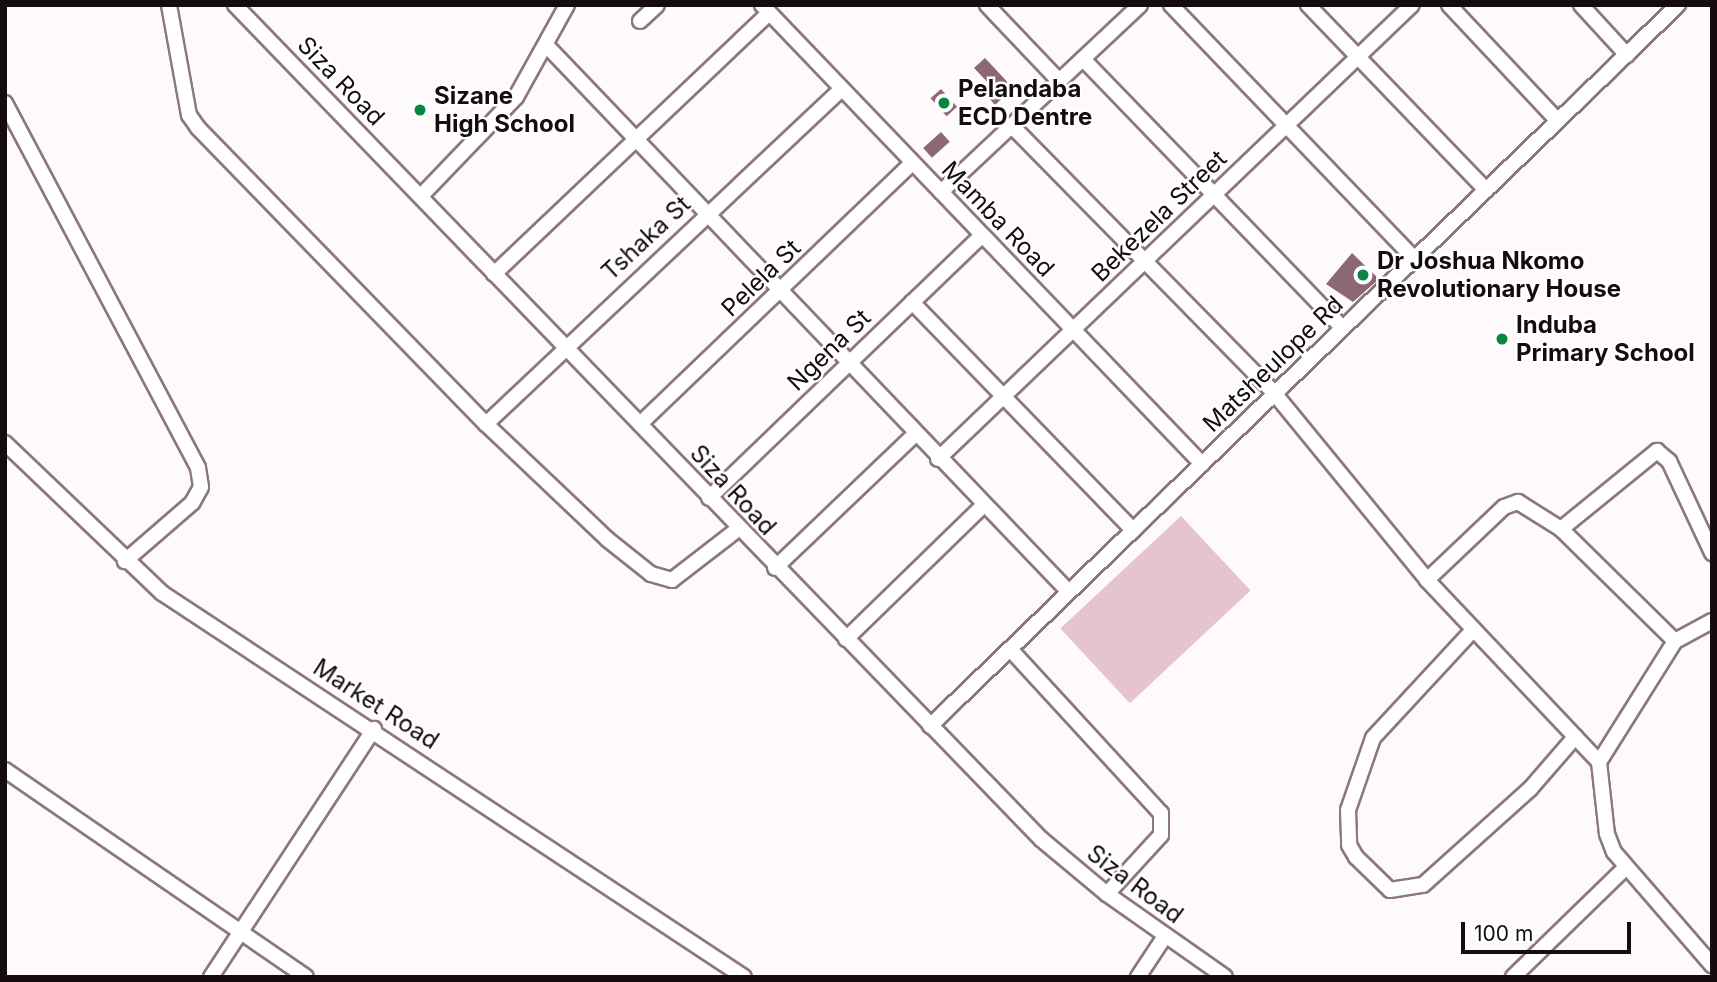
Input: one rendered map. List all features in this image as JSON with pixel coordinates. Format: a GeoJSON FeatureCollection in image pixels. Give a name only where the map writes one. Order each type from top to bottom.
{"type":"FeatureCollection","features":[{"type":"Feature","properties":{"kind":"street"},"geometry":{"type":"LineString","coordinates":[[169,5],[189,115],[198,128],[486,424],[607,539],[662,578],[684,576],[738,529]]}},
{"type":"Feature","properties":{"kind":"street","name":"Siza Road"},"geometry":{"type":"LineString","coordinates":[[235,5],[640,424],[775,568],[1041,839],[1107,894],[1225,977]]}},
{"type":"Feature","properties":{"kind":"street"},"geometry":{"type":"LineString","coordinates":[[421,197],[505,111],[547,46],[567,5]]}},
{"type":"Feature","properties":{"kind":"street"},"geometry":{"type":"LineString","coordinates":[[640,20],[657,5]]}},
{"type":"Feature","properties":{"kind":"street"},"geometry":{"type":"LineString","coordinates":[[941,192],[1140,5]]}},
{"type":"Feature","properties":{"kind":"street"},"geometry":{"type":"LineString","coordinates":[[1171,5],[1415,259]]}},
{"type":"Feature","properties":{"kind":"street"},"geometry":{"type":"LineString","coordinates":[[1308,5],[1486,190]]}},
{"type":"Feature","properties":{"kind":"street","name":"Bekezela Street"},"geometry":{"type":"LineString","coordinates":[[938,459],[1412,5]]}},
{"type":"Feature","properties":{"kind":"street"},"geometry":{"type":"LineString","coordinates":[[1449,5],[1558,121]]}},
{"type":"Feature","properties":{"kind":"street"},"geometry":{"type":"LineString","coordinates":[[1581,5],[1627,55]]}},
{"type":"Feature","properties":{"kind":"street","name":"Matsheulope Rd"},"geometry":{"type":"LineString","coordinates":[[930,726],[1678,5]]}},
{"type":"Feature","properties":{"kind":"street"},"geometry":{"type":"LineString","coordinates":[[991,6],[1059,81]]}},
{"type":"Feature","properties":{"kind":"street"},"geometry":{"type":"LineString","coordinates":[[494,274],[766,9]]}},
{"type":"Feature","properties":{"kind":"street","name":"Mamba Road"},"geometry":{"type":"LineString","coordinates":[[766,9],[1202,464]]}},
{"type":"Feature","properties":{"kind":"street"},"geometry":{"type":"LineString","coordinates":[[547,46],[632,141],[1069,592]]}},
{"type":"Feature","properties":{"kind":"street"},"geometry":{"type":"LineString","coordinates":[[1083,59],[1343,328]]}},
{"type":"Feature","properties":{"kind":"street","name":"Tshaka St"},"geometry":{"type":"LineString","coordinates":[[486,424],[564,346],[841,89]]}},
{"type":"Feature","properties":{"kind":"street"},"geometry":{"type":"LineString","coordinates":[[5,103],[198,468],[201,486],[192,503],[125,561]]}},
{"type":"Feature","properties":{"kind":"street"},"geometry":{"type":"LineString","coordinates":[[1012,126],[1275,394],[1427,580],[1599,762],[1607,834],[1625,868],[1712,965]]}},
{"type":"Feature","properties":{"kind":"street","name":"Pelela St"},"geometry":{"type":"LineString","coordinates":[[640,424],[912,163]]}},
{"type":"Feature","properties":{"kind":"street","name":"Ngena St"},"geometry":{"type":"LineString","coordinates":[[709,498],[981,236]]}},
{"type":"Feature","properties":{"kind":"street"},"geometry":{"type":"LineString","coordinates":[[912,302],[1133,530]]}},
{"type":"Feature","properties":{"kind":"street"},"geometry":{"type":"LineString","coordinates":[[775,568],[915,435]]}},
{"type":"Feature","properties":{"kind":"street","name":"Market Road"},"geometry":{"type":"LineString","coordinates":[[6,445],[125,561],[184,609],[374,729],[744,977]]}},
{"type":"Feature","properties":{"kind":"street"},"geometry":{"type":"LineString","coordinates":[[1561,529],[1657,451],[1669,461],[1712,553]]}},
{"type":"Feature","properties":{"kind":"street"},"geometry":{"type":"LineString","coordinates":[[1427,580],[1504,507],[1518,502],[1532,506],[1561,529],[1675,641]]}},
{"type":"Feature","properties":{"kind":"street"},"geometry":{"type":"LineString","coordinates":[[846,639],[984,506]]}},
{"type":"Feature","properties":{"kind":"street"},"geometry":{"type":"LineString","coordinates":[[1599,762],[1675,641],[1712,621]]}},
{"type":"Feature","properties":{"kind":"street"},"geometry":{"type":"LineString","coordinates":[[1473,630],[1373,738],[1346,826],[1349,845],[1361,863],[1390,890],[1423,885],[1530,789],[1575,737]]}},
{"type":"Feature","properties":{"kind":"street"},"geometry":{"type":"LineString","coordinates":[[1010,649],[1161,813],[1161,835],[1107,894]]}},
{"type":"Feature","properties":{"kind":"street"},"geometry":{"type":"LineString","coordinates":[[211,977],[374,729]]}},
{"type":"Feature","properties":{"kind":"street"},"geometry":{"type":"LineString","coordinates":[[5,770],[306,977]]}},
{"type":"Feature","properties":{"kind":"street"},"geometry":{"type":"LineString","coordinates":[[1513,977],[1625,868]]}},
{"type":"Feature","properties":{"kind":"street"},"geometry":{"type":"LineString","coordinates":[[1138,977],[1165,936]]}},
{"type":"Feature","properties":{"kind":"street"},"geometry":{"type":"LineString","coordinates":[[1706,977],[1712,971]]}},
{"type":"Feature","properties":{"kind":"shaded area"},"geometry":{"type":"Polygon","coordinates":[[[1181,516],[1251,591],[1130,703],[1060,629],[1181,516]]]}},
{"type":"Feature","properties":{"kind":"building"},"geometry":{"type":"Polygon","coordinates":[[[985,58],[1013,88],[995,105],[987,96],[994,89],[974,68],[985,58]]]}},
{"type":"Feature","properties":{"kind":"building","name":"Pelandaba ECD Dentre"},"geometry":{"type":"Polygon","coordinates":[[[941,89],[957,107],[947,116],[931,98],[941,89]]]}},
{"type":"Feature","properties":{"kind":"building"},"geometry":{"type":"Polygon","coordinates":[[[941,132],[950,142],[932,158],[923,148],[941,132]]]}},
{"type":"Feature","properties":{"kind":"building","name":"Dr Joshua Nkomo Revolutionary House"},"geometry":{"type":"Polygon","coordinates":[[[1352,253],[1379,279],[1353,302],[1326,284],[1352,253]]]}},
{"type":"Feature","properties":{"kind":"place","name":"Pelandaba ECD Dentre"},"geometry":{"type":"Point","coordinates":[944,103]}},
{"type":"Feature","properties":{"kind":"place","name":"Sizane High School"},"geometry":{"type":"Point","coordinates":[420,110]}},
{"type":"Feature","properties":{"kind":"place","name":"Dr Joshua Nkomo Revolutionary House"},"geometry":{"type":"Point","coordinates":[1363,275]}},
{"type":"Feature","properties":{"kind":"place","name":"Induba Primary School"},"geometry":{"type":"Point","coordinates":[1502,339]}}]}
